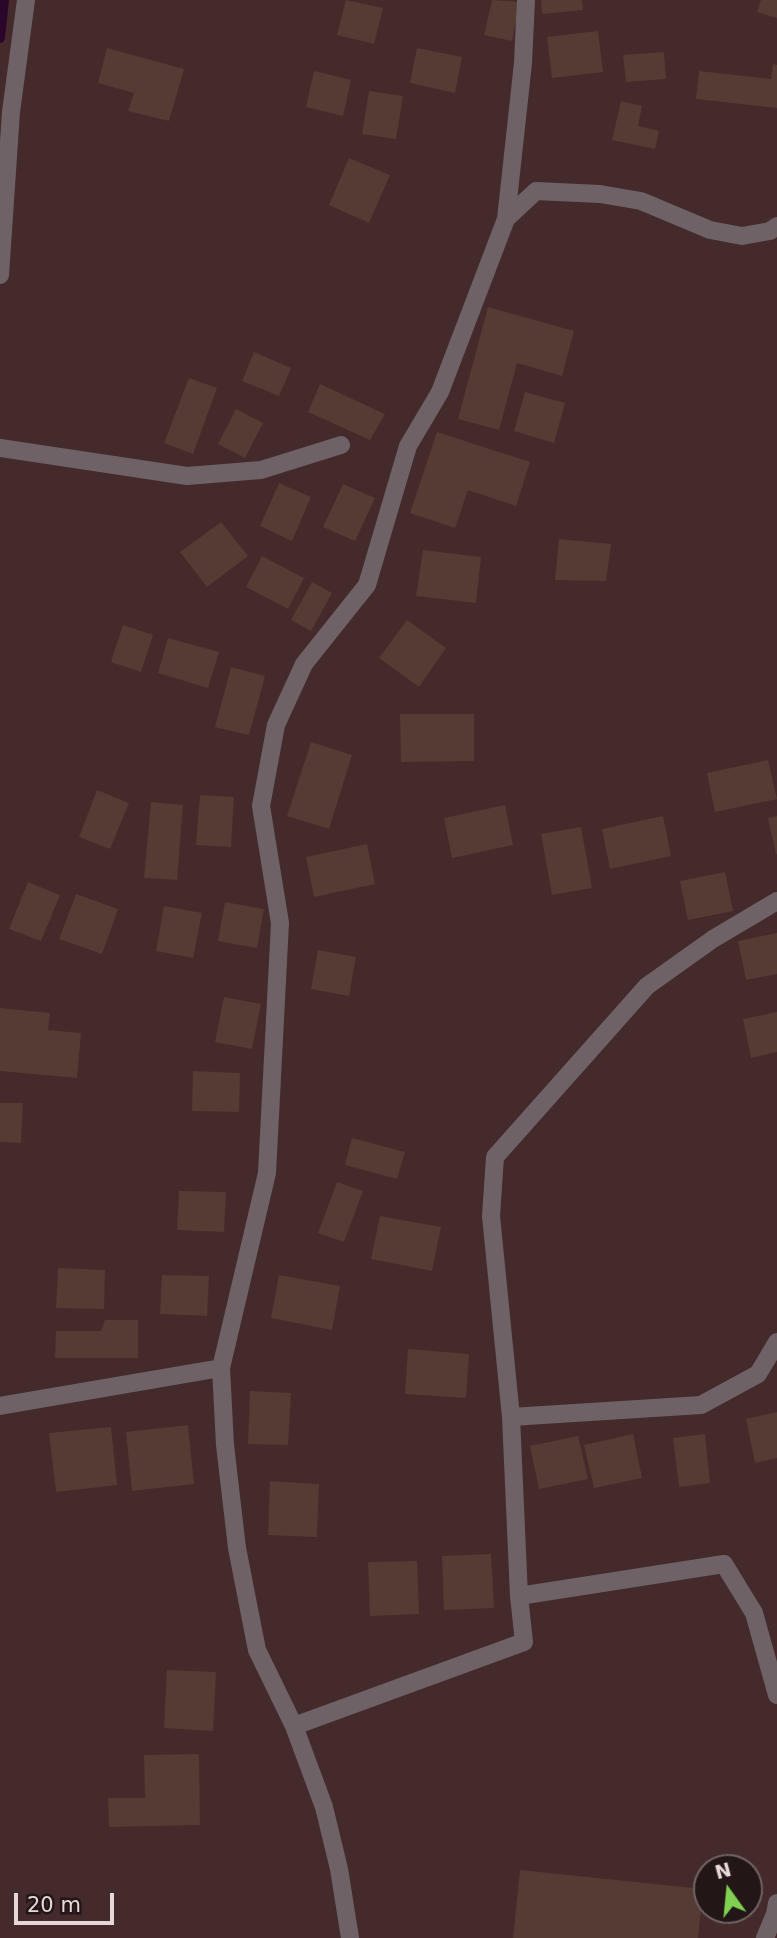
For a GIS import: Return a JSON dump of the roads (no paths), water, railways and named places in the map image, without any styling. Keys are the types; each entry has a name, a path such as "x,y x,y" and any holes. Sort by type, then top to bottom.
{"street":[{"path":"0,275 11,112 26,0"},
{"path":"350,1938 339,1869 324,1807 294,1726 257,1650 237,1548 225,1445 221,1368 267,1173 280,923 261,806 276,725 304,664 367,585 408,446 440,392 506,219 523,63 526,0"},
{"path":"506,219 536,191 600,194 641,201 709,230 742,236 770,231 777,226"},
{"path":"0,447 187,476 261,470 341,445"},
{"path":"294,1726 524,1642 519,1596 510,1418 491,1216 495,1157 647,986 713,939 777,901"},
{"path":"510,1418 701,1405 758,1374 777,1342"},
{"path":"0,1406 221,1368"},
{"path":"519,1596 724,1564 754,1613 777,1695"},
{"path":"765,1938 777,1903"}],"waterway":[{"path":"0,38 4,0"}]}
